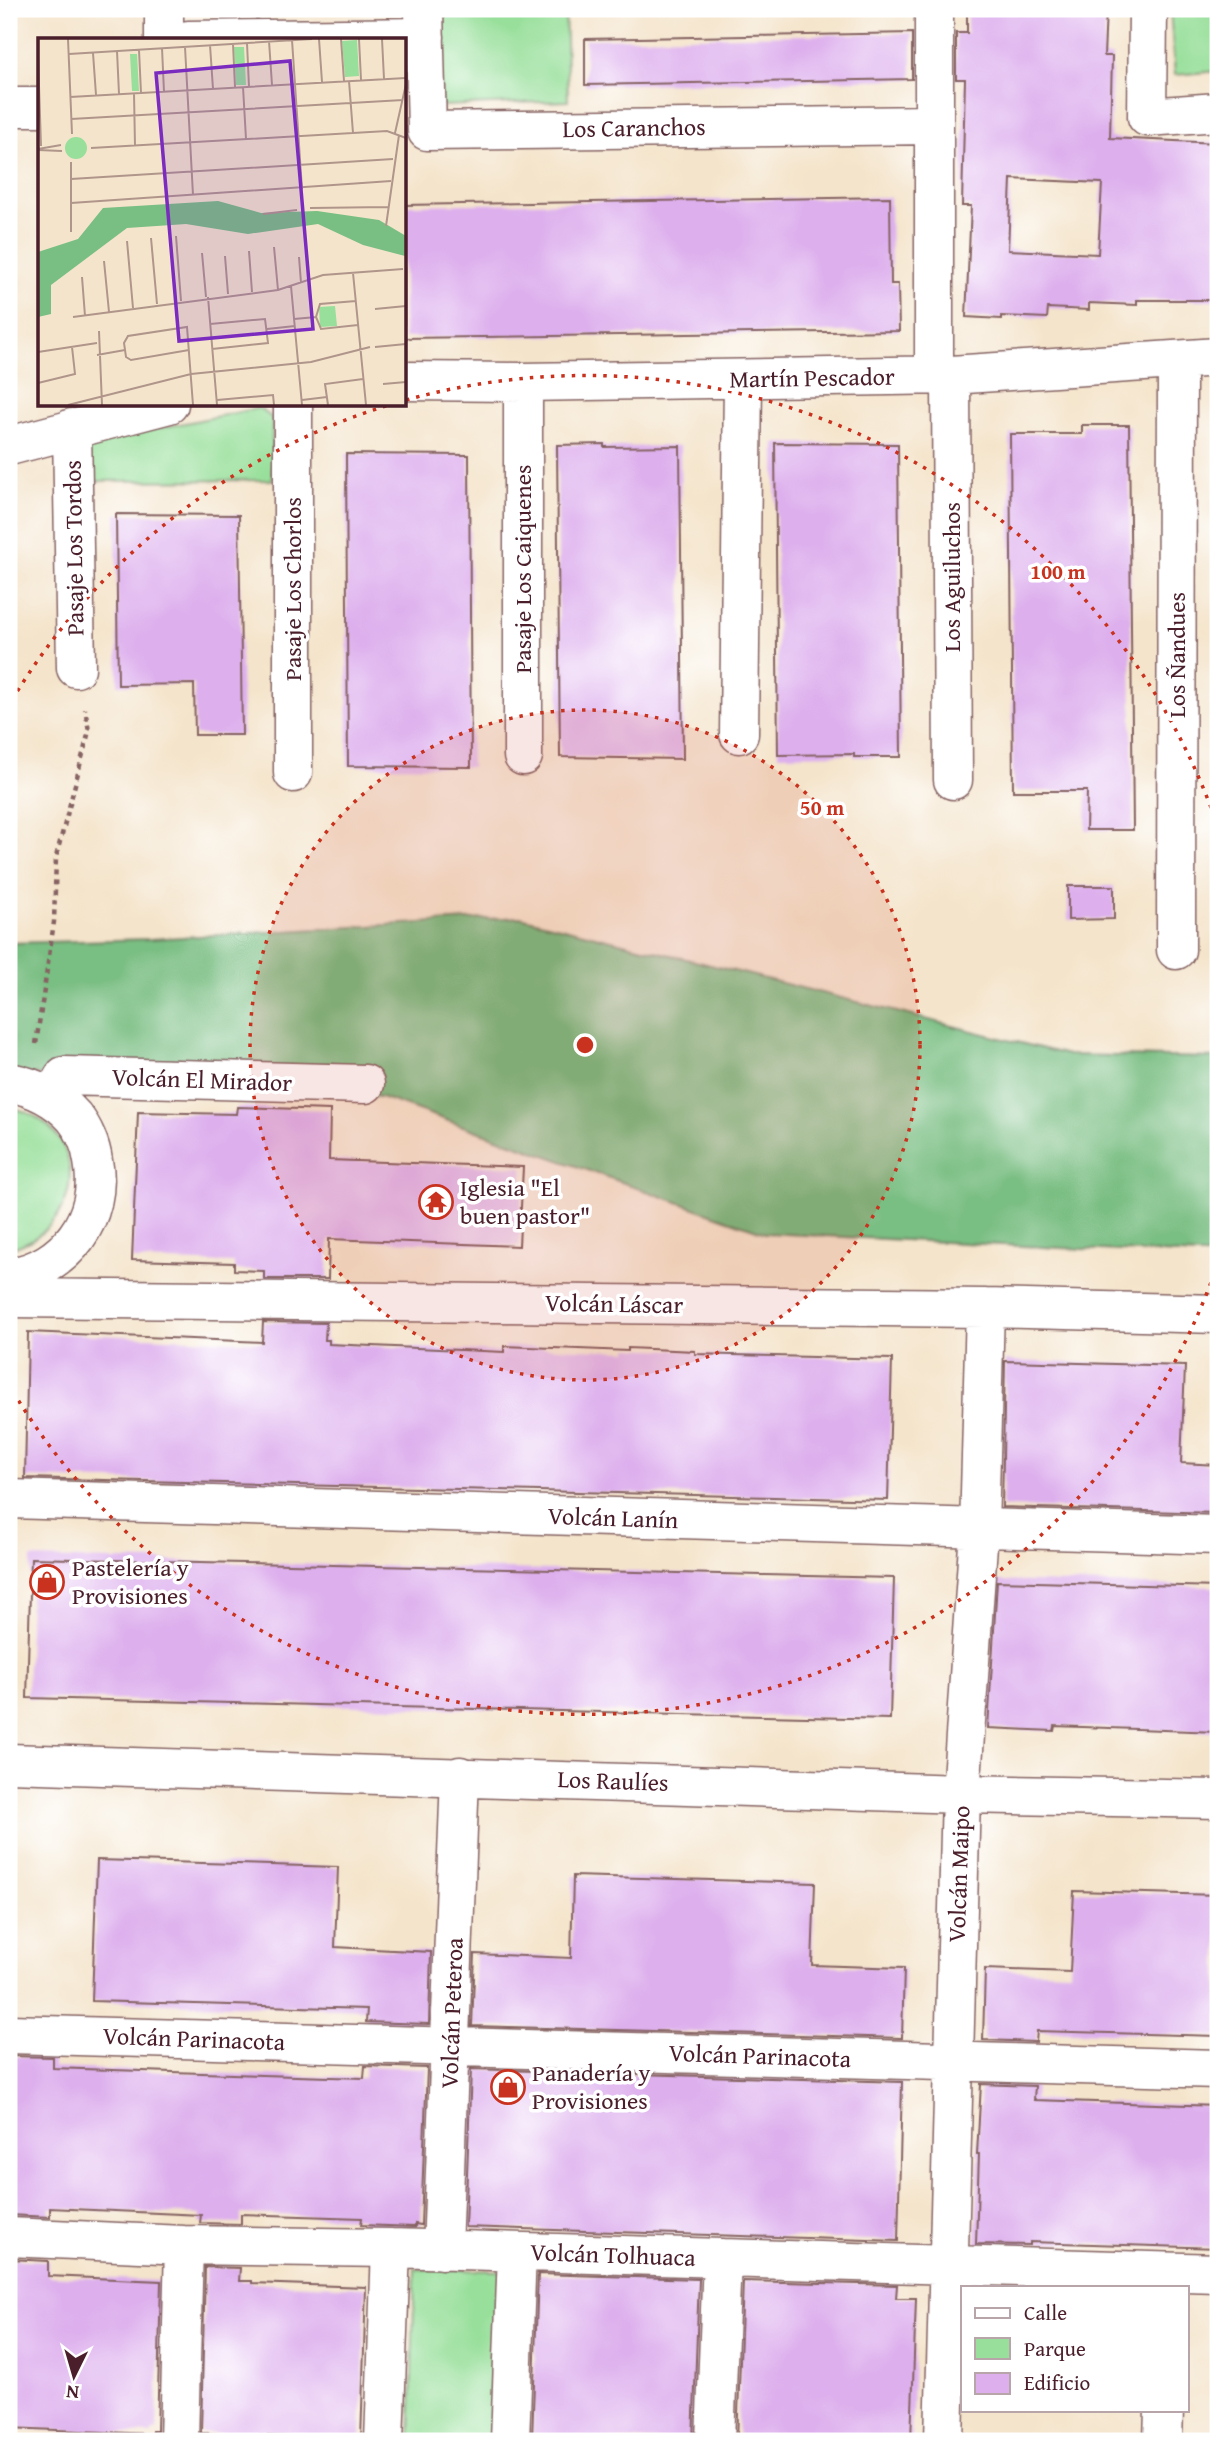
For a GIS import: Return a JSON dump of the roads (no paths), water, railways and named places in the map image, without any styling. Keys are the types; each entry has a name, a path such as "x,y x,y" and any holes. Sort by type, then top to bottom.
{"street":[{"path":"164,9 164,38"},
{"name":"Los Aguiluchos","path":"934,9 934,125 953,780"},
{"path":"1148,9 1147,117 1218,112"},
{"name":"Los Caranchos","path":"216,38 425,23 427,131 934,125"},
{"path":"9,107 38,107"},
{"name":"Martín Pescador","path":"406,381 743,380 942,375 1218,357"},
{"name":"Los Ñandues","path":"1177,360 1177,950"},
{"path":"739,734 743,380"},
{"name":"Pasaje Los Caiquenes","path":"523,382 523,756"},
{"path":"9,446 161,406"},
{"name":"Pasaje Los Chorlos","path":"293,406 293,773"},
{"name":"Pasaje Los Tordos","path":"72,429 76,668"},
{"name":"Volcán El Mirador","path":"30,1088 64,1076 365,1084"},
{"path":"9,1277 26,1275 54,1261 78,1238 92,1210 97,1178 91,1147 76,1119 30,1088"},
{"name":"Volcán Láscar","path":"9,1298 985,1308 1218,1314"},
{"name":"Volcán Maipo","path":"944,2441 961,1794 979,1530 985,1308"},
{"name":"Volcán Lanín","path":"9,1499 979,1530 1218,1535"},
{"name":"Los Raulíes","path":"9,1763 961,1794 1218,1799"},
{"name":"Volcán Peteroa","path":"442,2250 460,1776"},
{"name":"Volcán Parinacota","path":"9,2034 1218,2069"},
{"name":"Volcán Tolhuaca","path":"9,2237 184,2245 391,2248 948,2265 1169,2280 1218,2273"},
{"path":"179,2441 184,2245"},
{"path":"384,2441 391,2248"},
{"path":"510,2441 517,2252"},
{"path":"715,2441 722,2258"},
{"path":"1163,2441 1164,2412"}],"place":[{"name":"Iglesia \"El buen pastor\"","path":"436,1202"},
{"name":"Pastelería y Provisiones","path":"47,1582"},
{"name":"Panadería y Provisiones","path":"508,2087"}]}
